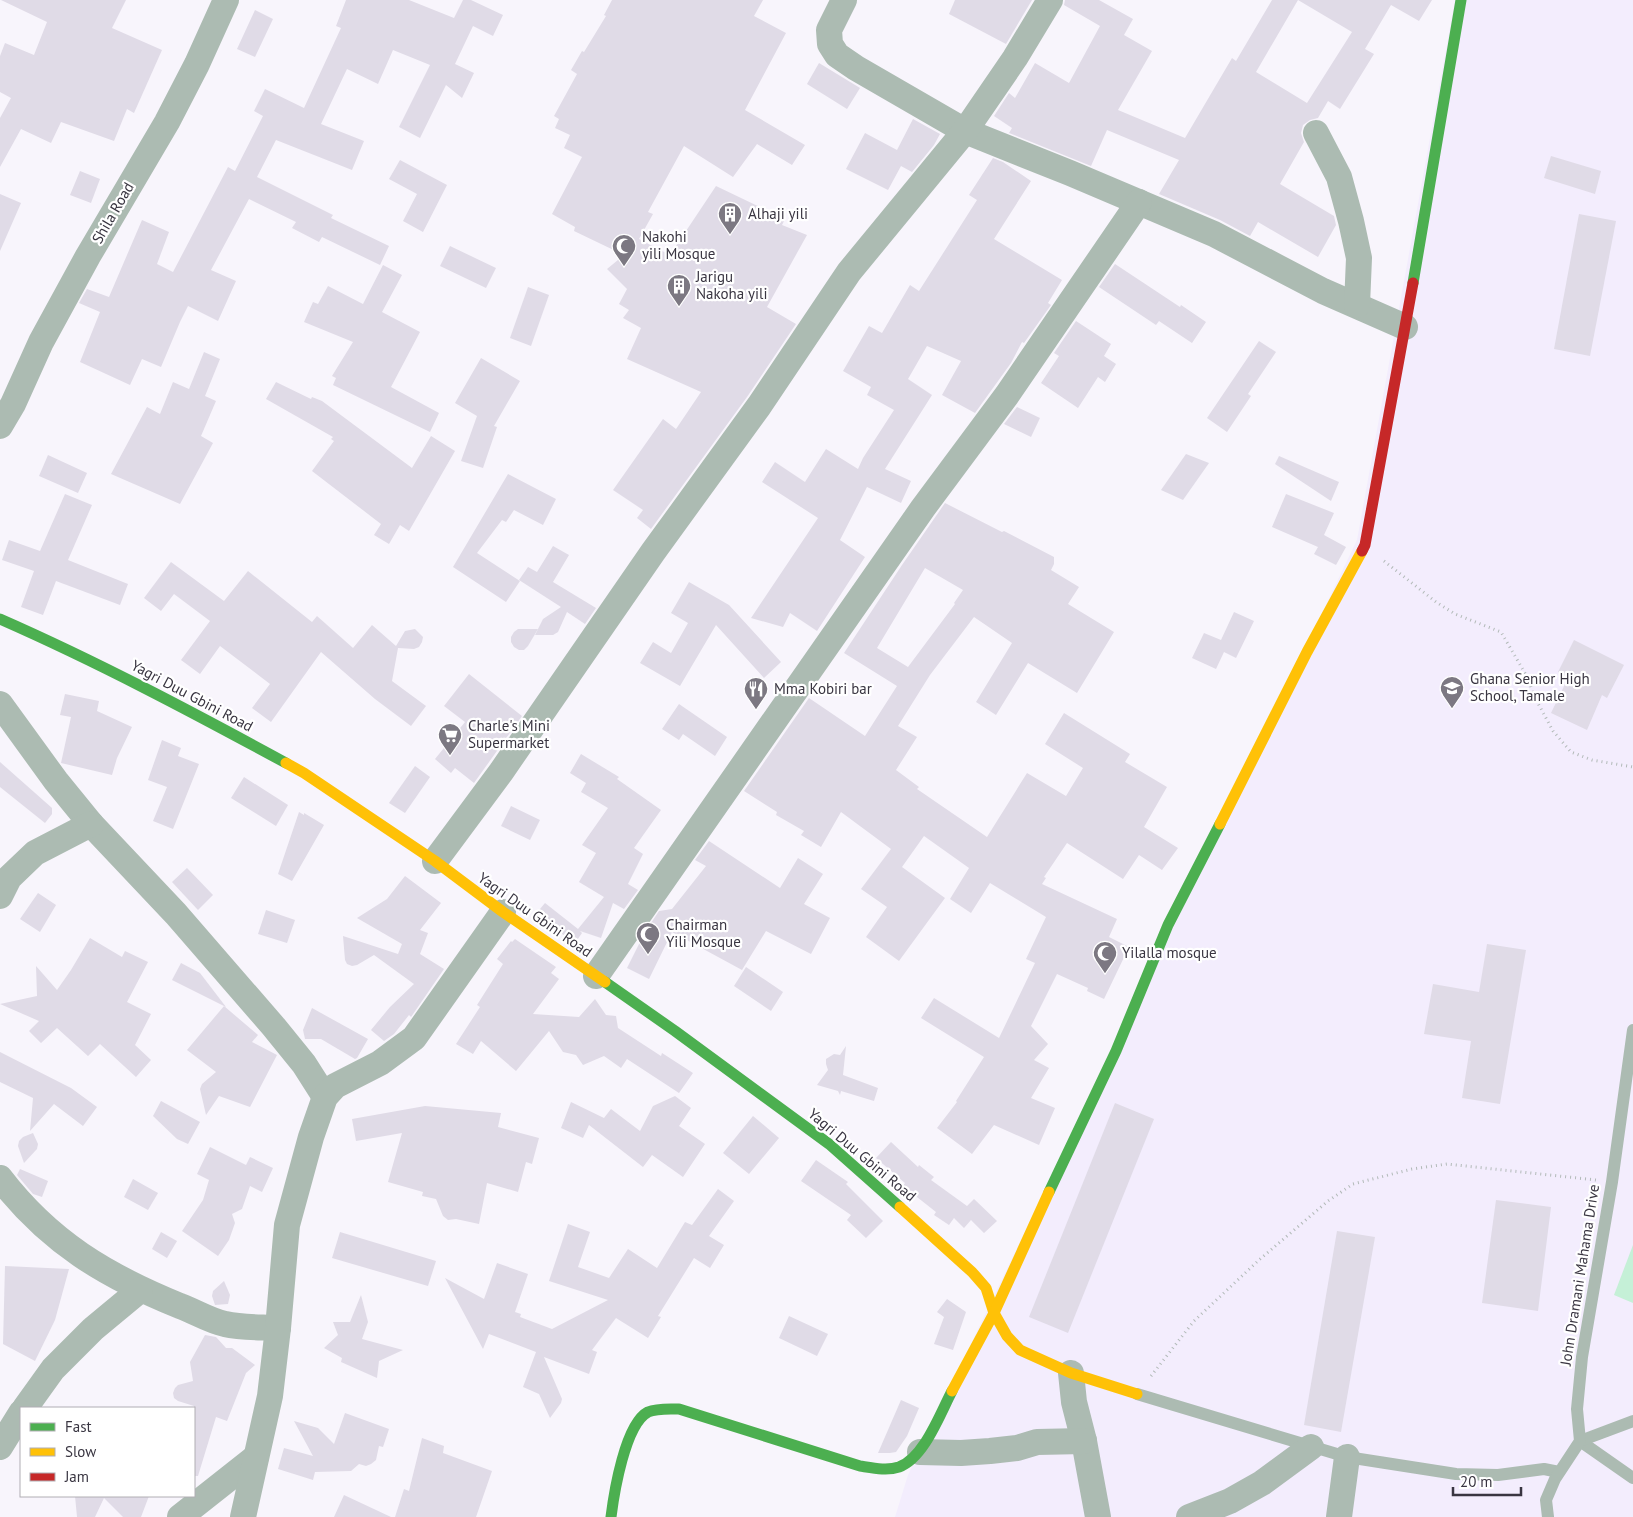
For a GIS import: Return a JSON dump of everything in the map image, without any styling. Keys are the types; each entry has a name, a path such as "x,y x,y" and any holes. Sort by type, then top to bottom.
{"street":[{"name":"Shila Road","path":"0,426 14,404 51,324 93,247 167,122 226,0"},
{"path":"844,0 829,30 830,44 837,55 965,131 1214,234 1323,291 1405,327"},
{"path":"435,861 501,772 653,552 760,406 849,272 965,131 1015,58 1050,0"},
{"path":"611,1517 621,1462 636,1425 646,1413 662,1409 679,1409 860,1466 879,1470 902,1467 912,1461 920,1452 994,1313 1055,1178 1116,1051 1168,925 1248,766 1365,545 1462,0"},
{"path":"1316,133 1339,177 1351,222 1359,258 1357,305"},
{"path":"596,976 923,508 1018,379 1139,202"},
{"name":"Yagri Duu Gbini Road","path":"0,618 140,685 304,773 435,861 504,912 676,1031 829,1144 972,1272 986,1288 994,1313 1007,1336 1020,1350 1071,1373 1137,1394"},
{"path":"0,704 56,781 91,824 176,914 274,1027 304,1064 325,1097"},
{"path":"0,896 9,878 35,853 91,824"},
{"path":"243,1517 270,1396 287,1225 310,1137 325,1097 335,1086 380,1063 414,1038 504,912"},
{"path":"0,1178 18,1202 71,1250 104,1271 140,1290 225,1324 278,1328"},
{"path":"26,1407 53,1369 93,1329 140,1290"},
{"path":"1071,1373 1074,1402 1084,1441 1098,1517"},
{"path":"0,1448 20,1415"},
{"path":"920,1452 961,1453 1017,1448 1037,1442 1084,1441"},
{"path":"1189,1517 1230,1501 1262,1483 1312,1447"},
{"path":"180,1517 256,1456"},
{"path":"1339,1517 1348,1457"}],"lane":[{"name":"John Dramani Mahama Drive","path":"1580,1441 1578,1409 1582,1356 1612,1182 1633,1030"},
{"path":"1137,1394 1348,1457 1456,1474 1498,1475 1544,1468 1559,1472"},
{"path":"1548,1517 1546,1500 1559,1472 1580,1441 1633,1420"},
{"path":"1580,1441 1633,1478"}],"path":[{"path":"1365,545 1436,602 1455,614 1501,632 1529,680 1533,694 1552,731 1571,752 1592,760 1633,767"},
{"path":"1137,1394 1194,1321 1259,1260 1328,1201 1353,1184 1412,1169 1447,1164 1612,1182"}],"shaded area":[{"name":"Ghana Senior High School, Tamale","path":"1455,0 1633,0 1633,1517 895,1517 908,1475 1357,540"}],"green space":[{"path":"1633,1245 1633,1303 1614,1295"}],"building":[{"path":"1,0 126,0 112,28 162,50 134,113 127,109 114,141 61,122 51,143 21,129 0,167 0,118 11,98 0,92 0,56 5,43 34,55 47,22"},
{"path":"346,0 409,0 454,18 463,0 471,0 503,15 493,36 473,26 455,64 474,73 462,98 446,85 420,138 399,127 430,65 393,50 378,84 347,69 321,124 364,141 352,170 276,140 257,177 333,215 331,218 389,246 380,265 322,237 319,242 292,228 296,222 249,199 211,270 236,281 218,321 188,306 161,367 142,359 130,385 80,362 100,312 79,303 87,289 109,297 142,220 169,232 157,264 173,272 228,167 235,171 263,116 254,111 265,89 304,108 341,28 336,26"},
{"path":"612,0 763,0 754,16 786,33 745,110 805,145 792,165 757,144 733,177 684,146 648,212 653,214 639,239 670,255 716,186 785,219 782,225 807,235 767,307 796,324 747,397 651,529 637,518 643,510 613,490 663,419 676,429 701,392 627,359 641,328 623,318 629,310 619,304 627,289 607,269 624,255 574,231 575,227 552,214 582,157 564,148 570,135 555,128 559,119 554,116 577,74 571,70 606,16 604,15"},
{"path":"955,0 1032,0 1006,44 949,14"},
{"path":"1065,0 1099,0 1133,19 1124,35 1152,51 1118,110 1185,138 1232,58 1236,61 1272,0 1298,0 1432,0 1419,21 1391,5 1365,49 1374,54 1340,109 1328,101 1318,118 1310,120 1303,125 1301,133 1304,142 1280,184 1334,216 1336,225 1318,257 1258,222 1250,236 1220,220 1159,194 1179,160 1107,130 1091,166 1009,133 1012,128 994,116 1009,93 1015,98 1035,63 1069,83 1100,26 1064,5","holes":["1298,0 1352,32 1307,103 1256,72"]},
{"path":"255,10 273,19 255,57 237,49"},
{"path":"819,63 860,88 847,109 807,84"},
{"path":"913,119 940,134 934,145 912,172 901,166 888,190 846,169 865,133 897,150"},
{"path":"1551,156 1601,171 1595,194 1544,178"},
{"path":"993,158 1003,162 1031,181 994,239 1062,280 1048,303 1051,305 1024,343 1022,342 1011,363 975,413 942,395 961,361 927,346 908,379 932,395 885,469 911,481 901,503 867,487 840,540 865,557 817,631 790,613 783,627 751,618 818,518 762,482 775,462 805,482 826,449 858,469 894,410 867,395 871,387 843,371 869,326 882,333 910,285 919,291 977,200 969,195"},
{"path":"400,160 447,185 423,232 403,221 417,194 389,179"},
{"path":"80,171 100,179 91,203 70,195"},
{"path":"0,194 21,203 0,251"},
{"path":"1579,214 1616,221 1590,356 1554,349"},
{"path":"450,246 496,268 486,288 440,266"},
{"path":"1115,264 1206,322 1192,343 1159,321 1156,325 1099,287"},
{"path":"383,265 402,275 382,312 420,332 391,387 439,413 430,432 333,385 336,378 332,376 353,342 304,322 313,302 318,304 328,286 363,304"},
{"path":"528,287 549,295 531,346 510,338"},
{"path":"1076,321 1111,344 1104,356 1116,364 1105,382 1098,377 1078,408 1041,383 1059,356 1054,353"},
{"path":"1259,341 1276,352 1248,394 1251,396 1227,432 1207,418"},
{"path":"204,352 220,359 205,396 216,401 201,436 213,443 180,504 111,474 147,407 160,414 173,382 189,389"},
{"path":"481,358 520,381 494,426 497,427 483,468 461,461 477,416 455,403"},
{"path":"276,382 311,399 312,397 322,401 412,468 431,436 455,451 409,531 400,525 389,544 374,535 381,524 312,471 334,441 331,439 333,437 266,399"},
{"path":"1017,407 1040,418 1031,437 1004,424"},
{"path":"1186,454 1209,463 1183,500 1161,490"},
{"path":"48,455 87,473 78,493 39,476"},
{"path":"1279,456 1339,482 1331,501 1275,464"},
{"path":"508,474 556,499 543,525 514,510 506,522 502,520 477,553 520,581 506,602 453,567"},
{"path":"65,494 92,505 68,560 128,584 120,605 56,581 43,615 21,607 34,571 2,560 9,540 40,551"},
{"path":"1286,494 1334,513 1324,535 1346,547 1336,565 1314,554 1318,547 1272,527"},
{"path":"945,503 1054,557 1054,564 1051,570 1079,587 1068,604 1114,632 1077,693 1028,663 996,715 976,702 1012,643 974,617 930,675 898,726 917,737 896,770 919,787 917,789 987,837 1027,773 1066,796 1083,768 1045,744 1064,713 1130,754 1125,762 1167,787 1144,827 1178,848 1162,870 1139,855 1123,879 1067,843 1044,877 1046,878 1042,884 1117,919 1109,937 1129,947 1104,999 1087,991 1088,988 1057,974 1031,1026 1048,1044 1034,1060 1049,1068 1031,1098 1055,1108 1039,1145 994,1125 972,1154 937,1128 957,1102 984,1057 921,1018 934,998 999,1038 1035,963 1026,959 1046,917 990,883 971,913 950,899 969,868 924,836 902,867 945,898 899,961 866,937 887,907 861,889 891,849 841,812 821,847 801,835 804,831 776,815 777,812 744,791 809,698 865,736 897,686 844,653","holes":["925,568 963,590 955,604 908,667 877,648"]},
{"path":"553,546 569,555 553,582 596,608 585,624 567,612 558,632 553,635 535,635 543,619 561,607 519,580 528,567 537,572"},
{"path":"171,562 224,601 248,571 312,622 317,616 353,648 372,625 396,646 405,631 415,629 423,637 422,642 419,647 414,649 398,648 392,681 426,706 411,726 375,699 321,652 271,722 252,708 270,684 220,646 200,674 181,660 210,621 174,594 161,611 144,598"},
{"path":"689,582 729,605 781,662 764,678 716,625 680,686 640,663 653,642 671,653 688,623 671,613"},
{"path":"1234,612 1254,621 1236,658 1224,652 1216,669 1192,658 1204,633 1221,640"},
{"path":"518,629 538,629 524,650 514,647 511,642 511,637"},
{"path":"1574,640 1624,665 1607,698 1602,695 1587,730 1551,713 1568,678 1558,672"},
{"path":"469,674 522,716 474,783 455,768 451,773 435,759 465,722 444,706"},
{"path":"65,694 99,701 97,711 132,727 117,758 112,775 61,763 71,717 60,715"},
{"path":"679,704 727,737 715,756 683,734 679,740 662,729"},
{"path":"162,740 181,748 178,756 199,764 173,829 153,821 167,787 148,780"},
{"path":"581,754 619,777 617,779 661,810 634,848 643,854 628,884 638,890 624,909 613,903 601,938 580,931 582,933 575,943 535,915 545,903 578,929 604,897 579,882 596,853 582,845 608,808 581,792 586,783 570,773"},
{"path":"0,762 52,808 52,814 45,823 0,787"},
{"path":"415,766 430,777 405,813 389,803"},
{"path":"244,777 288,805 276,826 231,798"},
{"path":"511,806 540,820 530,840 501,826"},
{"path":"299,812 324,825 292,881 278,874"},
{"path":"709,841 780,888 798,858 823,874 804,904 830,918 811,954 766,931 742,970 672,932 649,979 627,968 645,932 659,911 672,909 706,866 695,860"},
{"path":"187,868 213,895 198,910 172,882"},
{"path":"405,876 441,903 420,930 428,933 420,954 444,969 411,1017 409,1015 394,1034 384,1041 371,1030 390,1007 414,984 374,955 357,965 347,964 343,936 398,954 402,944 357,918 387,899"},
{"path":"38,893 56,905 40,932 20,919"},
{"path":"266,910 295,920 287,943 258,934"},
{"path":"90,938 122,957 125,951 148,962 127,1002 151,1014 135,1045 151,1060 136,1077 100,1044 88,1056 57,1028 41,1043 29,1031 39,1021 0,1004 37,996 36,966 57,990"},
{"path":"515,939 556,967 551,973 559,979 533,1014 579,1017 595,999 606,1015 616,1016 618,1028 661,1056 662,1053 693,1073 679,1093 627,1059 621,1068 604,1056 583,1065 576,1055 563,1052 549,1031 516,1071 481,1041 473,1054 456,1044 480,1007 477,1005 503,964 497,959 511,941"},
{"path":"1487,944 1526,950 1500,1104 1462,1098 1471,1041 1424,1034 1433,984 1479,992"},
{"path":"181,963 200,973 226,1007 172,980"},
{"path":"746,967 783,992 771,1011 734,986"},
{"path":"224,1006 258,1035 252,1042 277,1055 250,1107 219,1096 206,1115 200,1089 202,1084 216,1072 187,1050"},
{"path":"312,1008 368,1039 357,1058 355,1059 321,1039 305,1039 303,1030"},
{"path":"846,1046 843,1075 878,1088 874,1101 841,1091 840,1095 838,1091 817,1085 828,1070 826,1059 834,1054 840,1055"},
{"path":"0,1052 71,1088 97,1107 83,1126 54,1104 30,1131 33,1098 0,1082"},
{"path":"675,1096 691,1108 679,1126 705,1144 683,1177 652,1155 643,1167 589,1125 583,1138 561,1128 571,1102 604,1118 611,1109 640,1131 653,1106"},
{"path":"161,1101 200,1122 188,1144 177,1139 153,1116"},
{"path":"1115,1103 1154,1119 1068,1333 1029,1317"},
{"path":"425,1106 501,1113 498,1127 539,1138 532,1164 526,1162 518,1192 487,1183 479,1224 456,1219 448,1220 443,1216 436,1199 422,1196 423,1192 388,1182 402,1133 356,1141 352,1119"},
{"path":"753,1116 779,1138 749,1174 723,1153"},
{"path":"33,1133 38,1144 37,1149 24,1163 18,1146 19,1141"},
{"path":"891,1142 918,1167 919,1165 934,1177 931,1180 967,1206 974,1199 997,1221 984,1233 971,1220 964,1228 954,1218 949,1225 934,1215 936,1212 903,1186 905,1183 876,1158"},
{"path":"210,1147 246,1165 250,1157 273,1168 262,1192 250,1186 242,1209 232,1214 235,1223 229,1240 218,1256 182,1231 203,1200 209,1180 197,1174"},
{"path":"816,1160 848,1182 846,1184 883,1221 866,1238 847,1220 851,1215 801,1181"},
{"path":"20,1169 48,1181 42,1197 33,1194 17,1175"},
{"path":"133,1179 158,1193 148,1210 124,1197"},
{"path":"718,1189 734,1201 709,1236 724,1245 710,1268 694,1258 658,1316 661,1317 648,1338 616,1318 592,1350 597,1352 589,1374 544,1357 562,1399 550,1418 539,1394 523,1387 536,1352 489,1334 483,1349 445,1278 484,1299 497,1263 528,1274 515,1312 521,1314 520,1317 552,1329 608,1300 549,1281 568,1224 590,1232 578,1267 609,1278 628,1249 657,1268 685,1222 692,1225"},
{"path":"1496,1200 1551,1207 1538,1311 1482,1303"},
{"path":"1337,1231 1375,1237 1341,1432 1304,1425"},
{"path":"161,1232 177,1241 167,1258 152,1249"},
{"path":"340,1232 436,1261 428,1286 332,1258"},
{"path":"5,1266 69,1269 55,1320 35,1361 3,1344"},
{"path":"224,1281 230,1295 228,1304 215,1305 212,1296 213,1291"},
{"path":"361,1295 368,1322 362,1339 403,1350 379,1361 377,1378 341,1362 342,1358 324,1348 338,1335 333,1322 350,1322"},
{"path":"947,1299 966,1312 953,1350 934,1344 944,1317 937,1312"},
{"path":"789,1316 828,1334 817,1356 779,1338"},
{"path":"205,1335 216,1337 226,1348 232,1348 255,1365 246,1373 227,1421 216,1417 198,1476 195,1476 195,1407 178,1401 174,1398 173,1393 178,1385 193,1381 190,1362"},
{"path":"901,1400 919,1408 907,1436 896,1452 878,1453"},
{"path":"345,1413 389,1429 383,1447 379,1446 376,1460 366,1466 359,1464 351,1471 315,1472 313,1480 278,1469 284,1448 313,1456 294,1421 318,1428 334,1444"},
{"path":"422,1438 444,1446 443,1453 492,1471 476,1517 395,1517 404,1489 409,1491"},
{"path":"344,1495 391,1517 334,1517"},
{"path":"75,1497 149,1497 141,1517 123,1517 104,1498 95,1517 77,1517"}],"traffic: fast":[{"path":"1413,283 1461,0"},
{"path":"0,619 109,670 286,763"},
{"path":"1049,1192 1116,1051 1168,925 1220,824"},
{"path":"605,982 829,1144 900,1207"},
{"path":"611,1517 618,1476 627,1444 640,1419 648,1412 659,1409 679,1409 860,1466 890,1469 908,1462 924,1445 952,1391"}],"traffic: slow":[{"path":"1220,824 1307,652 1362,551"},
{"path":"286,763 304,773 435,861 503,912 605,982"},
{"path":"952,1391 994,1313 1049,1192"},
{"path":"900,1207 972,1272 986,1288 994,1313 1007,1336 1020,1350 1071,1373 1137,1394"}],"traffic: jam":[{"path":"1362,551 1365,545 1413,283"}],"place":[{"name":"Alhaji yili","path":"730,235"},
{"name":"Nakohi yili Mosque","path":"624,267"},
{"name":"Jarigu Nakoha yili","path":"679,307"},
{"name":"Ghana Senior High School, Tamale","path":"1452,709"},
{"name":"Mma Kobiri bar","path":"756,710"},
{"name":"Charle's Mini Supermarket","path":"450,756"},
{"name":"Chairman Yili Mosque","path":"648,955"},
{"name":"Yilalla mosque","path":"1105,974"}]}
